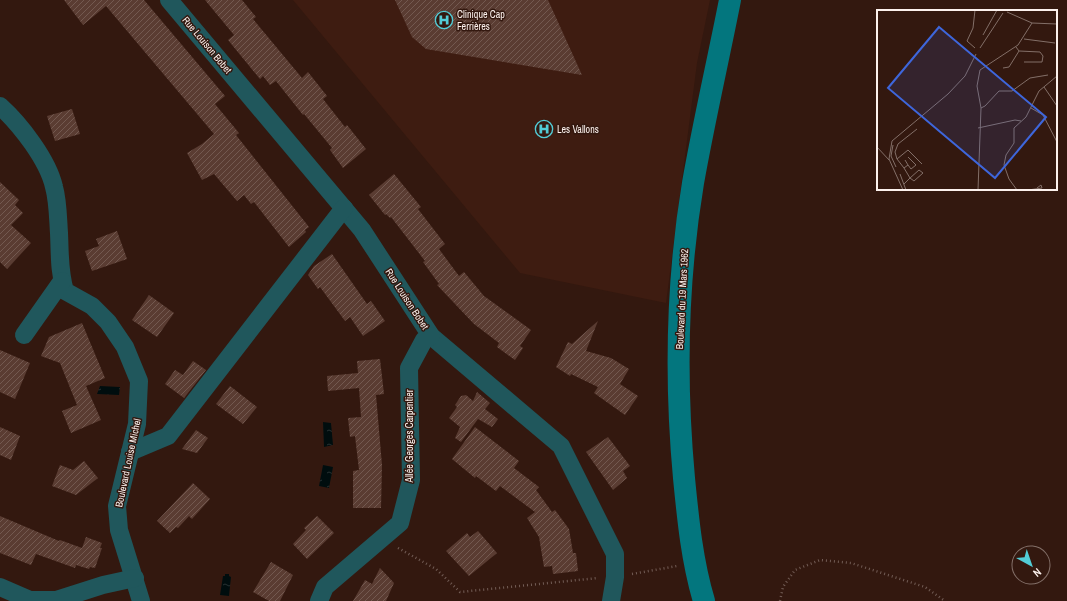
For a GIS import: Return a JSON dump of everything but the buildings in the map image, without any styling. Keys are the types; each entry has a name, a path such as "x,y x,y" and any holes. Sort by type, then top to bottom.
{"main road":[{"name":"Boulevard du 19 Mars 1962","path":"704,601 689,530 681,438 678,371 684,264 693,183 730,0"}],"street":[{"name":"Rue Louison Bobet","path":"169,0 362,230 431,336 562,446 615,554 615,577 612,601"},
{"path":"0,106 13,117 42,160 54,187 59,232 60,274 62,281 24,335"},
{"path":"130,452 168,436 344,208"},
{"name":"Boulevard Louise Michel","path":"62,281 65,291 92,306 108,322 125,347 139,381 137,424 117,506 119,530 141,601"},
{"name":"Allée Georges Carpentier","path":"319,601 325,587 400,523 411,480 409,368 424,340 431,336"},
{"path":"0,587 30,600 56,600 103,585 135,578"}],"path":[{"path":"382,539 436,569 460,592 615,577 695,563"},
{"path":"780,601 783,587 795,570 820,560 850,563 925,587 945,601"}],"shaded area":[{"name":"Les Vallons","path":"293,0 710,0 697,63 666,303 520,273"}],"water":[{"path":"100,386 120,387 119,395 97,394"},
{"path":"323,422 331,423 333,445 324,447"},
{"path":"323,465 333,467 329,488 319,486"},
{"path":"225,574 229,574 231,577 229,596 220,595 223,576 225,576"}],"place":[{"name":"Clinique Cap Ferrières","path":"444,20"},
{"name":"Les Vallons","path":"544,129"}]}
